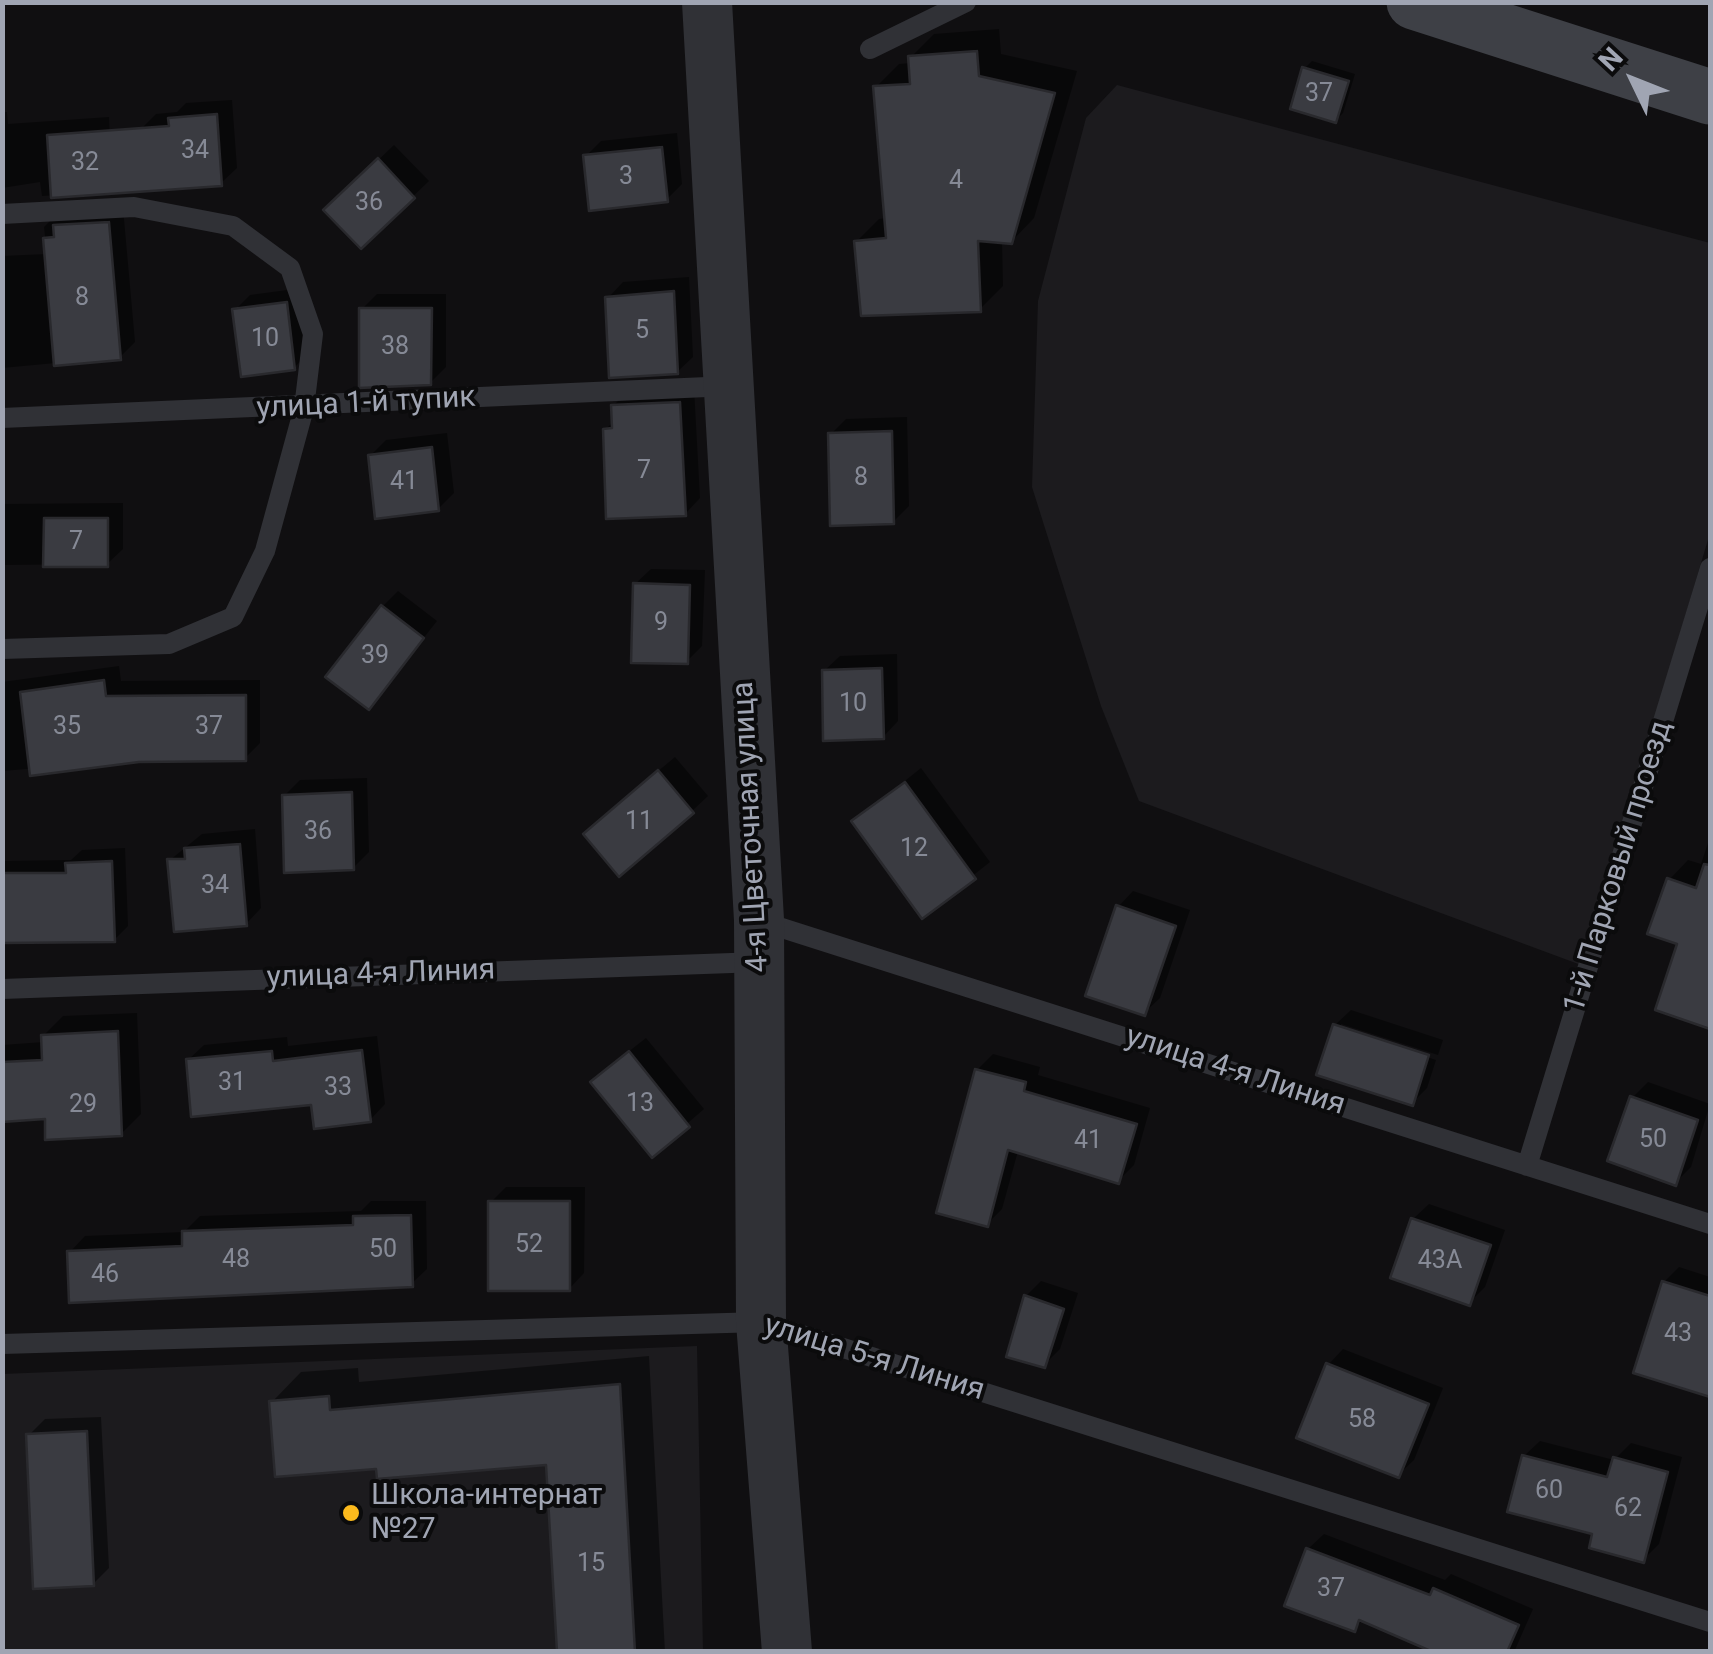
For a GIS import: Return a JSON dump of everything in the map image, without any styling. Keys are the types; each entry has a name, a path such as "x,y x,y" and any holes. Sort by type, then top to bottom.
{"main road":[{"path":"1414,2 1469,12 1710,97"}],"street":[{"name":"4-я Цветочная улица","path":"707,2 759,941 761,1322 787,1652"}],"lane":[{"path":"870,49 966,2"},
{"path":"2,214 134,207 233,226 290,268 313,334 304,408 265,552 232,617 169,644 2,649"},
{"name":"улица 1-й тупик","path":"2,418 304,408 730,386"},
{"name":"1-й Парковый проезд","path":"1527,1166 1710,568"},
{"name":"улица 4-я Линия","path":"2,989 759,941 1527,1166 1710,1224"},
{"name":"улица 5-я Линия","path":"2,1344 761,1322 1710,1622"}],"shaded area":[{"path":"1117,85 1710,243 1710,533 1581,965 1139,801 1101,706 1032,487 1038,301 1086,118"},
{"name":"Школа-интернат №27","path":"697,1346 703,1651 3,1651 2,1374"}],"building":[{"path":"977,51 979,76 1055,93 1012,244 978,241 981,312 861,316 854,241 886,238 873,86 910,84 908,56"},
{"path":"1302,67 1349,81 1336,123 1290,109"},
{"path":"217,114 222,186 51,198 47,135 169,126 168,118"},
{"path":"662,147 668,202 589,211 583,155"},
{"path":"378,158 415,198 361,249 323,210"},
{"path":"109,222 121,360 54,366 43,238 54,237 53,225"},
{"path":"674,291 678,374 609,378 605,297"},
{"path":"287,302 295,370 241,377 232,309"},
{"path":"359,308 432,308 431,385 359,388"},
{"path":"680,402 686,516 606,519 603,429 612,428 611,405"},
{"path":"892,431 894,524 830,526 828,433"},
{"path":"432,447 439,511 375,519 368,455"},
{"path":"44,518 108,518 108,567 43,567"},
{"path":"633,583 690,585 688,664 631,663"},
{"path":"381,605 424,638 369,710 325,677"},
{"path":"882,668 884,739 823,741 822,670"},
{"path":"104,680 106,696 246,695 246,761 139,762 30,776 20,692"},
{"path":"658,770 694,813 619,877 583,834"},
{"path":"905,782 976,879 922,919 851,821"},
{"path":"352,792 354,870 284,873 282,795"},
{"path":"240,844 247,926 174,932 167,859 185,859 184,848"},
{"path":"112,861 115,942 2,943 2,873 66,873 65,863"},
{"path":"1704,864 1710,865 1710,1029 1655,1010 1677,944 1647,934 1667,878 1696,888"},
{"path":"1116,905 1176,926 1145,1016 1085,996"},
{"path":"1333,1024 1429,1055 1413,1106 1316,1075"},
{"path":"118,1031 122,1136 45,1140 45,1119 2,1122 2,1062 42,1060 41,1035"},
{"path":"362,1050 371,1122 314,1129 311,1105 191,1117 186,1059 272,1051 273,1061"},
{"path":"629,1051 690,1127 652,1158 590,1082"},
{"path":"975,1069 1026,1082 1024,1091 1137,1124 1119,1184 1008,1150 988,1227 936,1213"},
{"path":"1630,1096 1698,1120 1676,1186 1607,1161"},
{"path":"488,1201 570,1201 570,1291 488,1291"},
{"path":"411,1215 413,1287 69,1303 67,1251 182,1246 182,1231 353,1225 353,1216"},
{"path":"1411,1218 1491,1245 1470,1306 1390,1278"},
{"path":"1662,1281 1710,1296 1710,1397 1633,1373"},
{"path":"1024,1295 1064,1309 1045,1368 1006,1357"},
{"path":"1326,1363 1429,1404 1399,1478 1296,1438"},
{"path":"620,1384 635,1652 557,1652 546,1465 377,1479 376,1469 275,1477 269,1401 329,1396 330,1410"},
{"path":"87,1431 94,1586 33,1589 26,1434"},
{"path":"1522,1455 1607,1477 1613,1457 1668,1472 1644,1563 1589,1548 1592,1534 1507,1512"},
{"path":"1306,1548 1430,1595 1433,1588 1519,1625 1507,1652 1433,1652 1359,1620 1355,1632 1284,1606"}],"place":[{"name":"Школа-интернат №27","path":"351,1513"}]}
